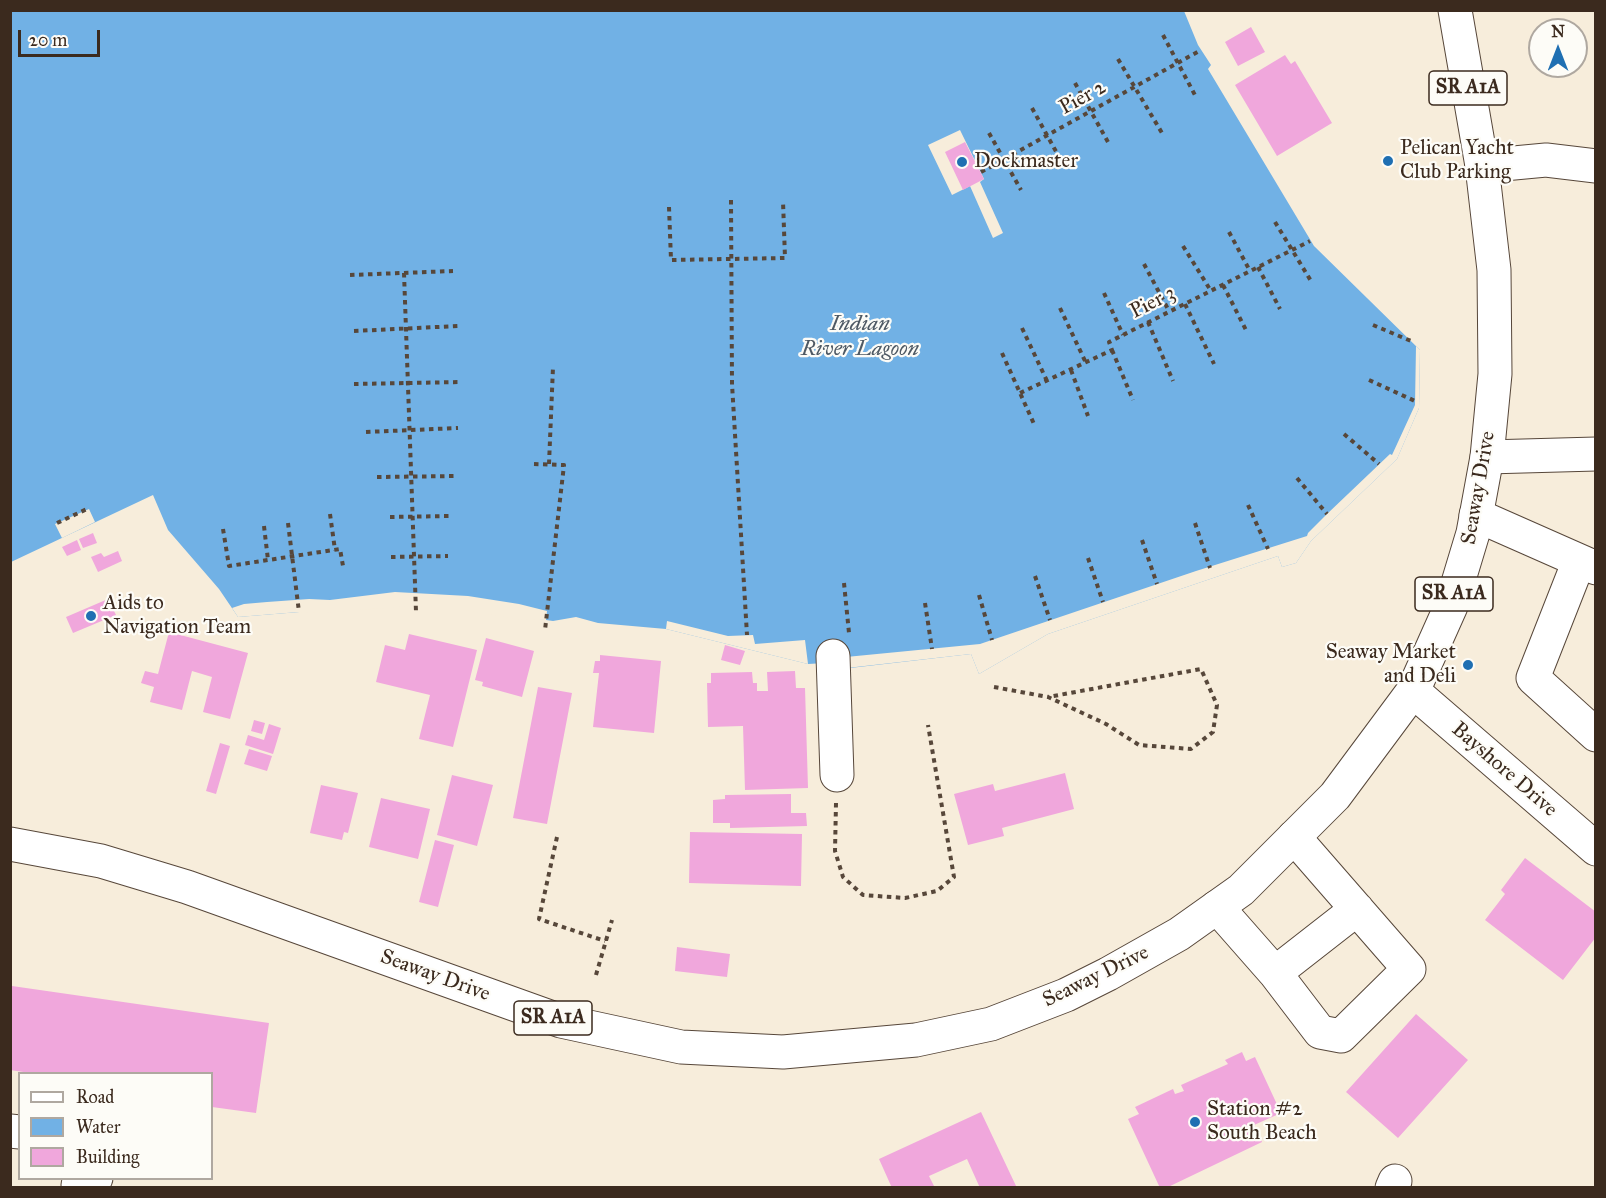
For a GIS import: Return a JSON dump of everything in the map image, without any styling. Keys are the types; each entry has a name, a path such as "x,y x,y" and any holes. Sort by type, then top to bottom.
{"main road":[{"name":"Seaway Drive","path":"10,844 102,861 187,887 561,1021 681,1047 783,1052 916,1040 991,1024 1066,995 1179,934 1241,890 1335,796 1413,691 1451,606 1473,534 1487,457 1496,374 1494,270 1482,166 1455,10"},
{"path":"1482,166 1546,160 1596,166"},
{"path":"1487,457 1596,454"},
{"path":"1476,515 1587,565 1533,678 1596,735"},
{"path":"837,775 841,646"},
{"name":"Bayshore Drive","path":"1413,691 1596,849"},
{"path":"1217,907 1275,974 1320,1032 1341,1036 1409,969 1294,837"},
{"path":"1275,974 1357,909"}],"path":[{"path":"1163,35 1196,97"},
{"name":"Pier 2","path":"981,172 1201,50"},
{"path":"1118,59 1162,133"},
{"path":"1075,83 1108,142"},
{"path":"1032,108 1064,166"},
{"path":"989,133 1021,190"},
{"path":"731,200 732,384 747,635"},
{"path":"669,207 671,260 785,258 783,201"},
{"path":"1275,222 1311,281"},
{"path":"1229,232 1250,271"},
{"name":"Pier 3","path":"1020,393 1112,350 1109,342 1123,334 1310,241"},
{"path":"1183,246 1210,291"},
{"path":"1144,264 1169,311"},
{"path":"1258,267 1280,309"},
{"path":"350,275 453,271"},
{"path":"404,273 416,612"},
{"path":"1223,285 1246,330"},
{"path":"1104,293 1123,334"},
{"path":"1185,304 1214,364"},
{"path":"1060,308 1086,363"},
{"path":"1148,322 1173,381"},
{"path":"1373,325 1411,341"},
{"path":"354,331 458,326"},
{"path":"1022,328 1047,381"},
{"path":"1112,350 1132,400"},
{"path":"1002,353 1034,424"},
{"path":"549,464 553,367"},
{"path":"1071,370 1088,416"},
{"path":"1369,380 1415,401"},
{"path":"354,384 462,382"},
{"path":"366,432 458,428"},
{"path":"1344,434 1379,464"},
{"path":"534,464 564,465 545,630"},
{"path":"377,477 458,476"},
{"path":"1297,478 1327,514"},
{"path":"1248,505 1268,549"},
{"path":"57,523 87,509"},
{"path":"330,514 335,550"},
{"path":"390,517 452,516"},
{"path":"288,523 299,612"},
{"path":"1195,523 1210,568"},
{"path":"264,526 268,560"},
{"path":"223,529 229,566 340,549 343,566"},
{"path":"1142,540 1157,584"},
{"path":"391,558 448,556"},
{"path":"1088,558 1103,602"},
{"path":"1035,576 1050,620"},
{"path":"841,646 844,583"},
{"path":"979,595 992,639"},
{"path":"925,603 932,649"},
{"path":"994,687 1048,697 1106,724 1139,745 1191,749 1213,732 1217,705 1201,669 1048,697"},
{"path":"837,775 835,851 843,877 862,895 905,898 937,891 954,877 928,725"},
{"path":"557,837 539,919 605,941"},
{"path":"596,975 612,920"}],"water":[{"name":"Indian River Lagoon","path":"11,11 1184,11 1198,45 1211,65 1208,69 1314,246 1420,350 1419,408 1397,459 1311,541 1296,563 1282,567 1278,556 1048,634 979,674 971,654 850,668 826,663 808,664 666,629 598,623 576,617 553,621 422,602 238,617 219,589 168,530 153,495 11,562"}],"pier":[{"path":"960,130 984,179 980,182 1003,233 993,238 970,186 952,195 928,145"},
{"path":"1416,346 1420,350 1419,408 1397,459 1311,541 1296,563 1282,567 1278,556 1048,634 979,674 971,654 847,668 846,657 980,644 1307,536 1327,514 1390,454 1392,455 1415,405"},
{"path":"89,509 95,522 62,538 55,524"},
{"path":"395,592 468,596 519,604 547,611 546,620 515,619 421,605 238,617 232,608 244,604 309,599 330,600"},
{"path":"667,621 728,636 753,635 755,644 805,640 808,664 666,629"}],"building":[{"path":"1251,27 1265,52 1238,66 1225,42"},
{"path":"1285,55 1291,64 1295,61 1332,123 1277,156 1235,85"},
{"name":"Dockmaster","path":"965,142 984,179 963,190 945,152"},
{"path":"93,533 97,543 83,548 79,539"},
{"path":"77,540 81,550 67,556 62,547"},
{"path":"118,551 122,561 98,572 91,557 101,553 104,557"},
{"name":"Aids to Navigation Team","path":"108,599 116,615 73,633 66,617"},
{"path":"169,632 248,653 230,719 203,712 212,677 192,671 182,710 150,702 154,687 141,683 145,671 158,674"},
{"path":"409,634 477,650 453,747 419,739 430,695 376,682 385,645 405,650"},
{"path":"486,638 534,651 522,697 482,686 483,682 475,680"},
{"path":"725,645 745,651 740,665 721,660"},
{"path":"600,655 661,661 654,733 593,727 599,673 593,673 595,661 600,661"},
{"path":"795,671 796,688 805,688 808,788 745,790 743,726 708,727 707,683 711,683 711,673 752,672 753,683 757,683 757,691 768,691 767,672"},
{"path":"538,687 572,693 547,824 513,818"},
{"path":"254,720 265,723 262,734 251,731"},
{"path":"269,724 281,728 273,754 245,745 248,735 264,740"},
{"path":"220,743 230,746 216,794 206,791"},
{"path":"249,749 272,756 267,771 244,764"},
{"path":"1065,773 1074,809 1002,828 1004,836 968,845 954,794 993,784 995,791"},
{"path":"452,775 493,785 477,846 437,835"},
{"path":"321,785 358,793 348,833 344,832 342,840 310,833"},
{"path":"791,794 791,813 806,813 807,826 730,828 730,823 713,823 713,800 725,799 725,795"},
{"path":"381,798 430,809 418,859 369,847"},
{"path":"690,832 802,834 801,886 689,883"},
{"path":"435,840 454,845 438,907 419,902"},
{"path":"1525,858 1596,912 1596,937 1563,980 1485,920 1505,894 1501,890"},
{"path":"677,947 730,954 727,977 675,971"},
{"path":"12,986 269,1023 256,1113 213,1107 213,1072 24,1072 10,1070"},
{"path":"1416,1014 1468,1060 1398,1138 1346,1092"},
{"name":"Station #2 South Beach","path":"1242,1052 1246,1061 1255,1057 1281,1113 1254,1125 1262,1142 1166,1188 1160,1188 1128,1119 1139,1114 1135,1107 1173,1089 1175,1094 1184,1091 1181,1085 1228,1064 1225,1060"},
{"path":"981,1112 1017,1188 980,1188 967,1159 929,1176 935,1188 892,1188 879,1159"}],"place":[{"name":"Pelican Yacht Club Parking","path":"1388,161"},
{"name":"Dockmaster","path":"962,162"},
{"name":"Aids to Navigation Team","path":"91,616"},
{"name":"Seaway Market and Deli","path":"1468,665"},
{"name":"Station #2 South Beach","path":"1195,1122"}]}
